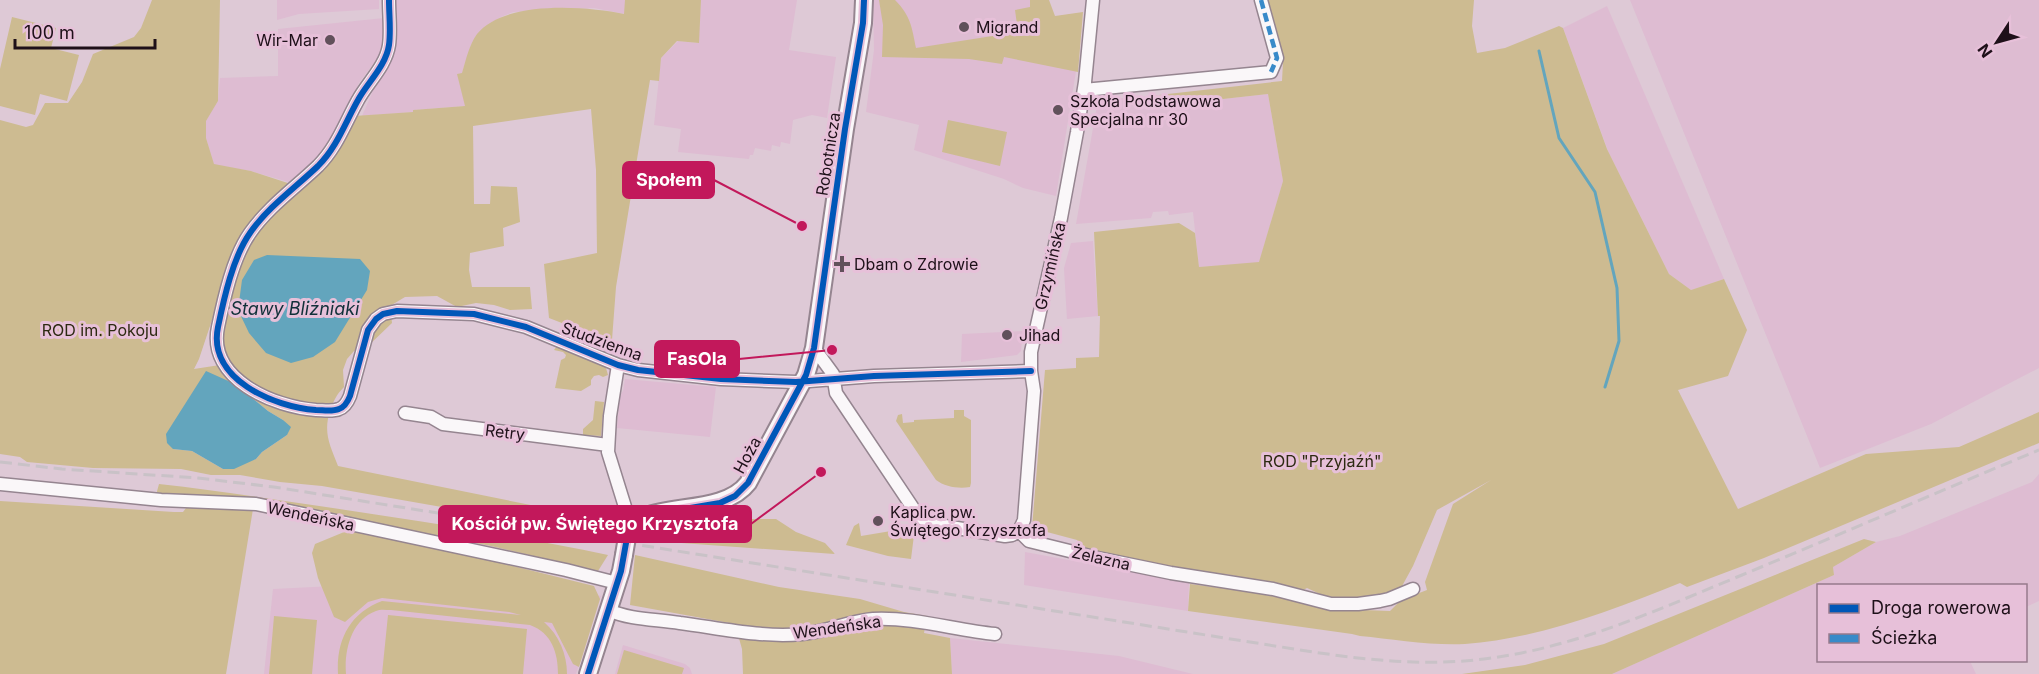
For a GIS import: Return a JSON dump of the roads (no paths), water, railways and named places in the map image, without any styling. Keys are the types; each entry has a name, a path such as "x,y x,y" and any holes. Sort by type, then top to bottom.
{"street":[{"name":"Studzienna","path":"388,0 389,46 385,58 358,99 328,155 271,209 249,234 235,265 216,335 217,350 221,360 234,375 256,392 278,403 299,408 340,409 350,396 368,330 383,314 397,311 448,312 497,318 526,327 618,365 638,370 721,380 803,382 1031,371"},
{"name":"Robotnicza","path":"803,382 814,348 845,129 863,22 864,0"},
{"name":"Grzymińska","path":"1019,531 1024,520 1034,391 1031,371 1033,340 1062,211 1084,90 1093,0"},
{"path":"1084,90 1271,72 1277,58 1262,0"},
{"path":"814,348 834,379 836,393 921,519 933,524 1005,536 1012,536 1019,531"},
{"path":"588,674 617,583 629,529 634,522 626,510 610,459 608,445 618,365"},
{"name":"Hoża","path":"634,522 648,515 720,503 740,492 748,483 803,382"},
{"name":"Retry","path":"405,413 431,417 443,424 608,445"},
{"name":"Wendeńska","path":"0,484 161,500 256,504 617,583"},
{"name":"Żelazna","path":"1019,531 1029,541 1098,558 1161,571 1273,589 1330,604 1380,601 1413,589"},
{"name":"Wendeńska","path":"608,610 639,620 654,619 710,628 791,635 822,632 872,620 904,621 995,634"}],"water":[{"name":"Stawy Bliźniaki","path":"267,255 360,259 370,271 367,290 335,342 313,357 291,363 266,353 249,333 238,310 242,280 254,260"},
{"path":"206,371 235,384 283,420 291,427 287,435 262,452 256,459 234,469 223,469 192,451 173,449 167,443 166,434"}],"waterway":[{"path":"1539,51 1559,138 1595,192 1617,288 1619,341 1605,387"}],"railway":[{"path":"0,462 62,469 198,478 274,487 1318,653 1389,661 1436,662 1518,654 1615,626 2039,450"}],"place":[{"name":"Migrand","path":"964,27"},
{"name":"Wir-Mar","path":"330,40"},
{"name":"Szkoła Podstawowa Specjalna nr 30","path":"1058,110"},
{"name":"Społem","path":"802,226"},
{"name":"Dbam o Zdrowie","path":"842,264"},
{"name":"Jihad","path":"1007,335"},
{"name":"FasOla","path":"832,350"},
{"name":"Kościół pw. Świętego Krzysztofa","path":"821,472"},
{"name":"Kaplica pw. Świętego Krzysztofa","path":"878,521"}],"park label":[{"name":"ROD im. Pokoju","path":"100,330"},
{"name":"ROD \"Przyjaźń\"","path":"1322,461"}]}
